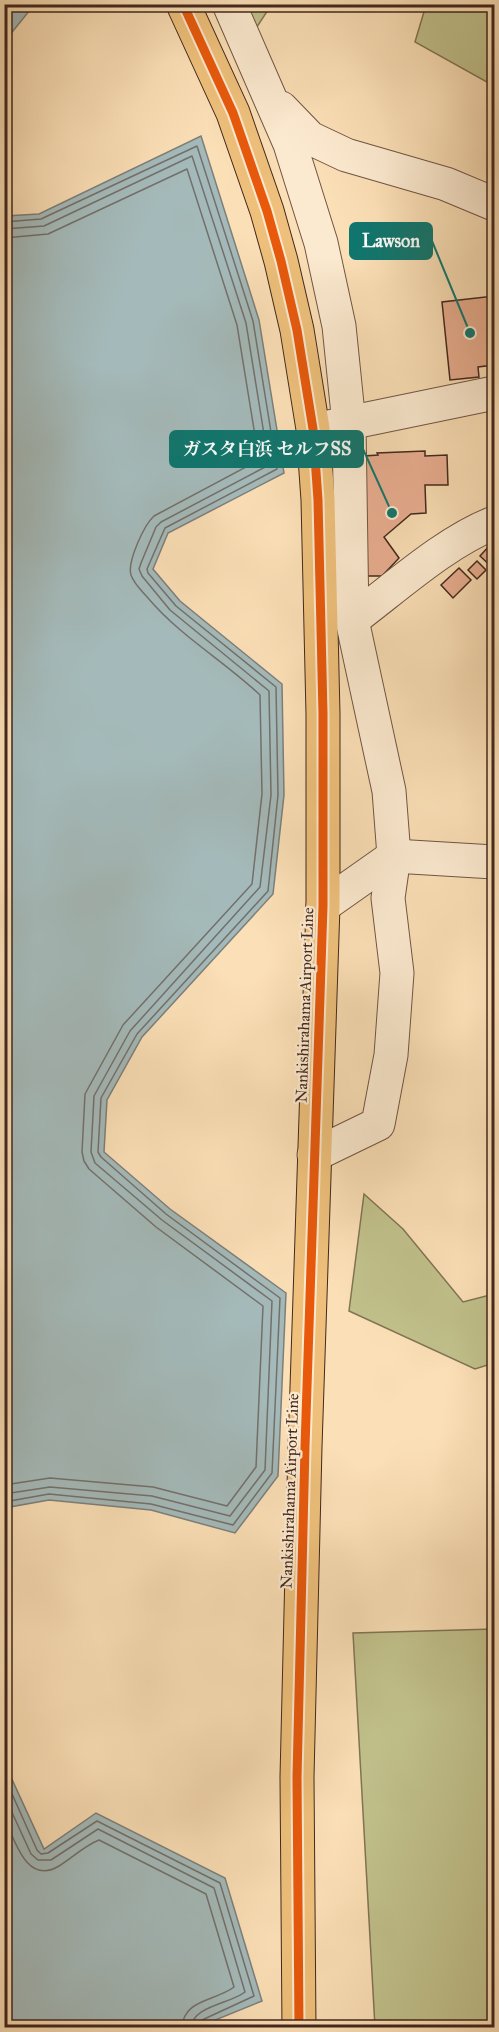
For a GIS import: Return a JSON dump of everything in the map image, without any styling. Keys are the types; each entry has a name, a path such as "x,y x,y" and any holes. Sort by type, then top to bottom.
{"main road":[{"name":"Nankishirahama Airport Line","path":"183,4 233,113 267,211 297,330 313,429 321,586 322,906 297,1777 299,2028"}],"street":[{"path":"229,4 290,144 321,243 339,326 350,424 352,620 389,791 394,856 388,898 398,973 391,1055 378,1125 314,1155"},
{"path":"270,95 310,138 346,155 446,184 495,204"},
{"path":"302,181 346,155"},
{"path":"313,429 350,424 495,393"},
{"path":"352,620 439,554 478,529 495,523"},
{"path":"322,906 394,856 495,862"}],"green space":[{"path":"237,5 269,5 270,7 253,33"},
{"path":"426,5 494,5 494,86 415,42"},
{"path":"364,1194 403,1229 463,1302 494,1294 494,1363 475,1369 349,1311"},
{"path":"494,1629 494,2027 375,2027 353,1633"}],"water":[{"path":"4,5 34,5 5,41"},
{"path":"201,136 259,320 284,473 168,533 153,569 180,601 282,684 284,795 273,894 142,1037 107,1100 104,1152 170,1209 286,1293 278,1476 235,1533 151,1510 49,1500 4,1508 5,216 39,214"},
{"path":"4,1762 44,1849 96,1813 225,1878 262,2001 198,2027 5,2027"}],"building":[{"path":"494,296 494,365 478,367 479,377 450,380 442,302"},
{"path":"425,451 425,456 447,455 448,485 425,485 426,513 411,514 384,537 399,558 382,576 366,576 364,456 378,455 377,453"},
{"path":"490,545 494,549 494,569 480,556"},
{"path":"477,561 486,570 477,579 468,570"},
{"path":"459,568 471,580 453,598 441,585"}],"cycle path":[{"path":"183,4 233,113 267,211 281,261 297,330 313,429 318,500 323,714 323,906 305,1447 297,1777 299,2028"}],"place":[{"name":"Lawson","path":"470,333"},
{"name":"ガスタ白浜 セルフSS","path":"392,513"}]}
